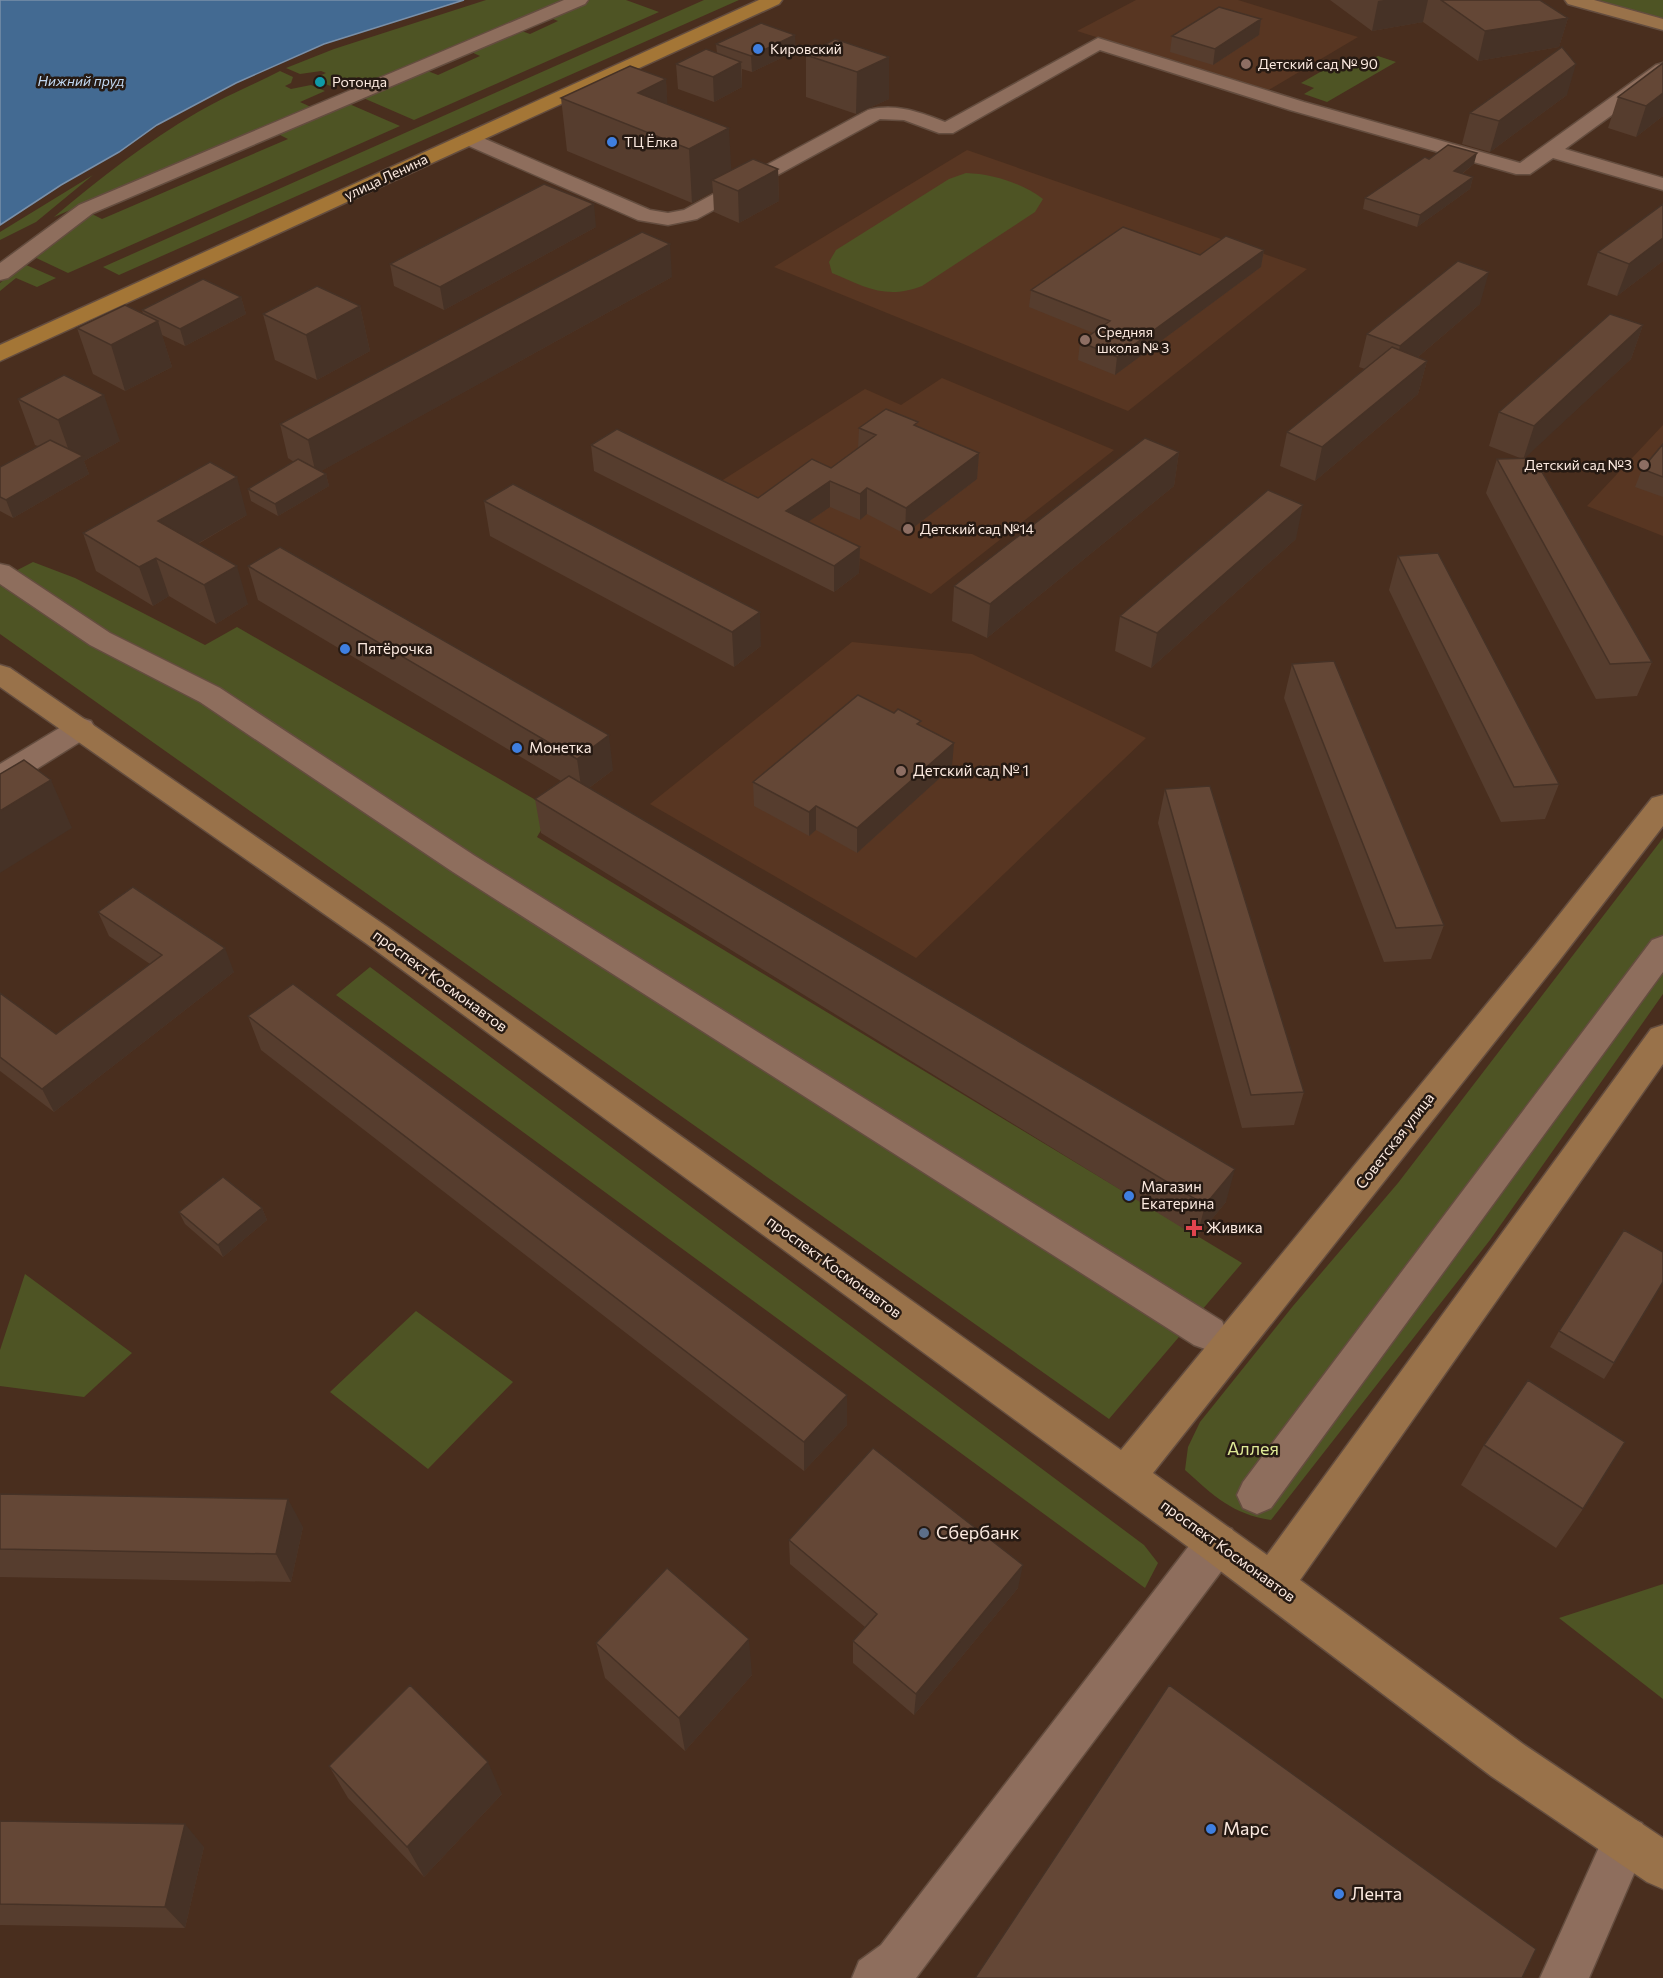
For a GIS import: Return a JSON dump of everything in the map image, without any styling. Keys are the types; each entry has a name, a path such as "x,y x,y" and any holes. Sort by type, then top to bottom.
{"main road":[{"name":"улица Ленина","path":"0,354 773,0"},
{"path":"1574,0 1663,25"},
{"name":"проспект Космонавтов","path":"0,674 378,936 1217,1542 1507,1760 1663,1866"},
{"name":"Советская улица","path":"1125,1476 1547,953 1663,805"},
{"path":"1272,1584 1663,1038"}],"street":[{"path":"0,273 86,210 579,0"},
{"path":"469,140 645,216 668,219 690,215 874,114 894,111 904,113 946,129 1098,43 1297,106 1522,170 1663,69"},
{"path":"1550,150 1663,184"},
{"path":"0,572 100,639 210,695 464,864 1208,1333"},
{"path":"0,778 81,728"},
{"path":"1257,1495 1663,948"},
{"path":"897,1973 1217,1542"},
{"path":"1564,1978 1626,1839"}],"shaded area":[{"name":"Детский сад № 90","path":"1136,0 1238,0 1358,37 1267,91 1077,31"},
{"name":"Средняя школа № 3","path":"967,150 1307,269 1128,411 774,267"},
{"name":"Детский сад №14","path":"942,378 1114,450 931,594 715,485 865,389 901,405"},
{"name":"Детский сад №3","path":"1663,425 1663,536 1587,506"},
{"name":"Детский сад № 1","path":"852,642 972,654 1146,738 916,958 650,804"}],"green space":[{"path":"486,0 566,0 371,82 358,77 333,87 318,81 319,76 326,73 321,71 300,74 286,68 334,49"},
{"path":"590,0 626,0 659,12 414,120 361,97 425,70 438,75 480,56 469,51 519,30 530,34 558,21 548,17"},
{"path":"704,0 739,0 119,275 103,267"},
{"path":"1591,0 1663,0 1663,20"},
{"path":"1378,56 1396,62 1327,102 1304,94 1314,88 1301,83 1343,59 1361,65"},
{"path":"280,71 293,77 291,83 285,86 291,89 311,85 325,91 300,102 311,107 54,217 141,148 208,107"},
{"path":"347,103 400,126 68,273 32,256 90,213 102,219 288,139 276,133"},
{"path":"966,173 1007,180 1043,199 1035,212 922,286 897,292 886,292 865,287 832,273 829,262 836,250 949,179"},
{"path":"93,175 36,222 0,240 0,232"},
{"path":"24,264 56,278 37,287 16,278 0,291 0,283"},
{"path":"33,562 75,578 205,645 237,627 553,810 537,837 1242,1263 1109,1419 0,634 0,579"},
{"name":"Аллея","path":"1663,838 1663,994 1490,1240 1271,1520 1245,1513 1224,1502 1185,1470 1188,1447 1200,1422 1293,1306 1398,1183"},
{"path":"370,967 1144,1545 1158,1563 1145,1588 336,995"},
{"path":"25,1274 132,1353 84,1397 0,1386 0,1350"},
{"path":"416,1311 513,1382 428,1469 330,1392"},
{"path":"1663,1584 1663,1699 1559,1618"}],"water":[{"name":"Нижний пруд","path":"0,0 464,0 324,44 236,83 157,125 119,152 61,185 0,225"}],"building":[{"path":"1441,0 1540,0 1568,18 1485,31"},
{"path":"1219,7 1261,19 1215,49 1172,36"},
{"path":"761,23 795,35 751,56 716,44"},
{"path":"835,39 889,57 857,72 806,55"},
{"path":"1562,47 1576,64 1499,121 1470,113"},
{"path":"706,49 741,62 713,77 676,64"},
{"path":"1663,63 1663,93 1646,106 1618,97"},
{"path":"630,66 666,79 638,93 729,128 689,149 561,98"},
{"path":"1448,145 1477,153 1454,171 1473,177 1420,215 1365,198 1425,157 1429,159"},
{"path":"753,159 778,169 738,191 712,180"},
{"path":"544,184 594,204 440,287 390,264"},
{"path":"1663,204 1663,238 1629,264 1598,252"},
{"path":"1123,227 1200,255 1226,236 1264,250 1117,357 1080,342 1110,321 1031,290"},
{"path":"642,232 670,244 308,440 280,424"},
{"path":"1458,261 1489,272 1400,346 1367,334"},
{"path":"203,279 241,297 180,329 142,310"},
{"path":"317,286 360,306 306,335 263,314"},
{"path":"125,305 158,321 111,345 77,328"},
{"path":"1610,314 1643,325 1534,426 1499,412"},
{"path":"1392,347 1427,361 1322,447 1287,432"},
{"path":"64,375 104,395 58,420 18,399"},
{"path":"886,409 918,422 914,425 979,453 906,508 867,488 860,494 830,481 786,511 860,547 834,566 591,445 617,429 758,498 812,459 831,468 876,435 859,428"},
{"path":"1145,438 1179,452 990,604 954,586"},
{"path":"50,440 83,456 6,500 0,497 0,467"},
{"path":"1663,444 1663,477 1642,469"},
{"path":"1534,458 1652,662 1610,664 1497,459"},
{"path":"298,459 326,474 275,504 248,489"},
{"path":"210,462 237,477 158,521 237,566 204,585 156,558 139,567 83,533"},
{"path":"513,484 760,612 732,632 484,501"},
{"path":"1268,490 1303,505 1157,633 1120,616"},
{"path":"280,547 609,735 577,759 248,566"},
{"path":"1438,553 1559,784 1514,787 1398,556"},
{"path":"1334,661 1444,925 1396,928 1292,664"},
{"path":"858,695 894,713 898,709 921,721 917,724 954,743 857,828 816,806 809,812 753,782"},
{"path":"24,760 51,780 0,811 0,774"},
{"path":"569,776 1235,1169 1205,1205 535,799"},
{"path":"1210,786 1304,1092 1251,1095 1165,789"},
{"path":"133,887 225,948 42,1089 0,1057 0,993 56,1034 162,955 98,912"},
{"path":"293,984 847,1395 804,1442 248,1016"},
{"path":"223,1177 262,1208 218,1245 179,1212"},
{"path":"1624,1230 1663,1252 1663,1282 1614,1363 1559,1331"},
{"path":"1528,1380 1625,1442 1583,1509 1484,1445"},
{"path":"873,1448 1023,1565 916,1694 853,1641 877,1614 789,1540"},
{"path":"0,1494 288,1499 276,1554 0,1549"},
{"path":"667,1568 749,1639 679,1718 596,1643"},
{"path":"410,1685 488,1762 407,1847 329,1766"},
{"name":"Марс","path":"1169,1685 1536,1949 1522,1978 975,1978"},
{"path":"0,1821 185,1824 165,1907 0,1904"}],"place":[{"name":"Кировский","path":"758,49"},
{"name":"Детский сад № 90","path":"1246,64"},
{"name":"Ротонда","path":"320,82"},
{"name":"ТЦ Ёлка","path":"612,142"},
{"name":"Средняя школа № 3","path":"1085,340"},
{"name":"Детский сад №3","path":"1644,465"},
{"name":"Детский сад №14","path":"908,529"},
{"name":"Пятёрочка","path":"345,649"},
{"name":"Монетка","path":"517,748"},
{"name":"Детский сад № 1","path":"901,771"},
{"name":"Магазин Екатерина","path":"1129,1196"},
{"name":"Живика","path":"1194,1228"},
{"name":"Сбербанк","path":"924,1533"},
{"name":"Марс","path":"1211,1829"},
{"name":"Лента","path":"1339,1894"}]}
